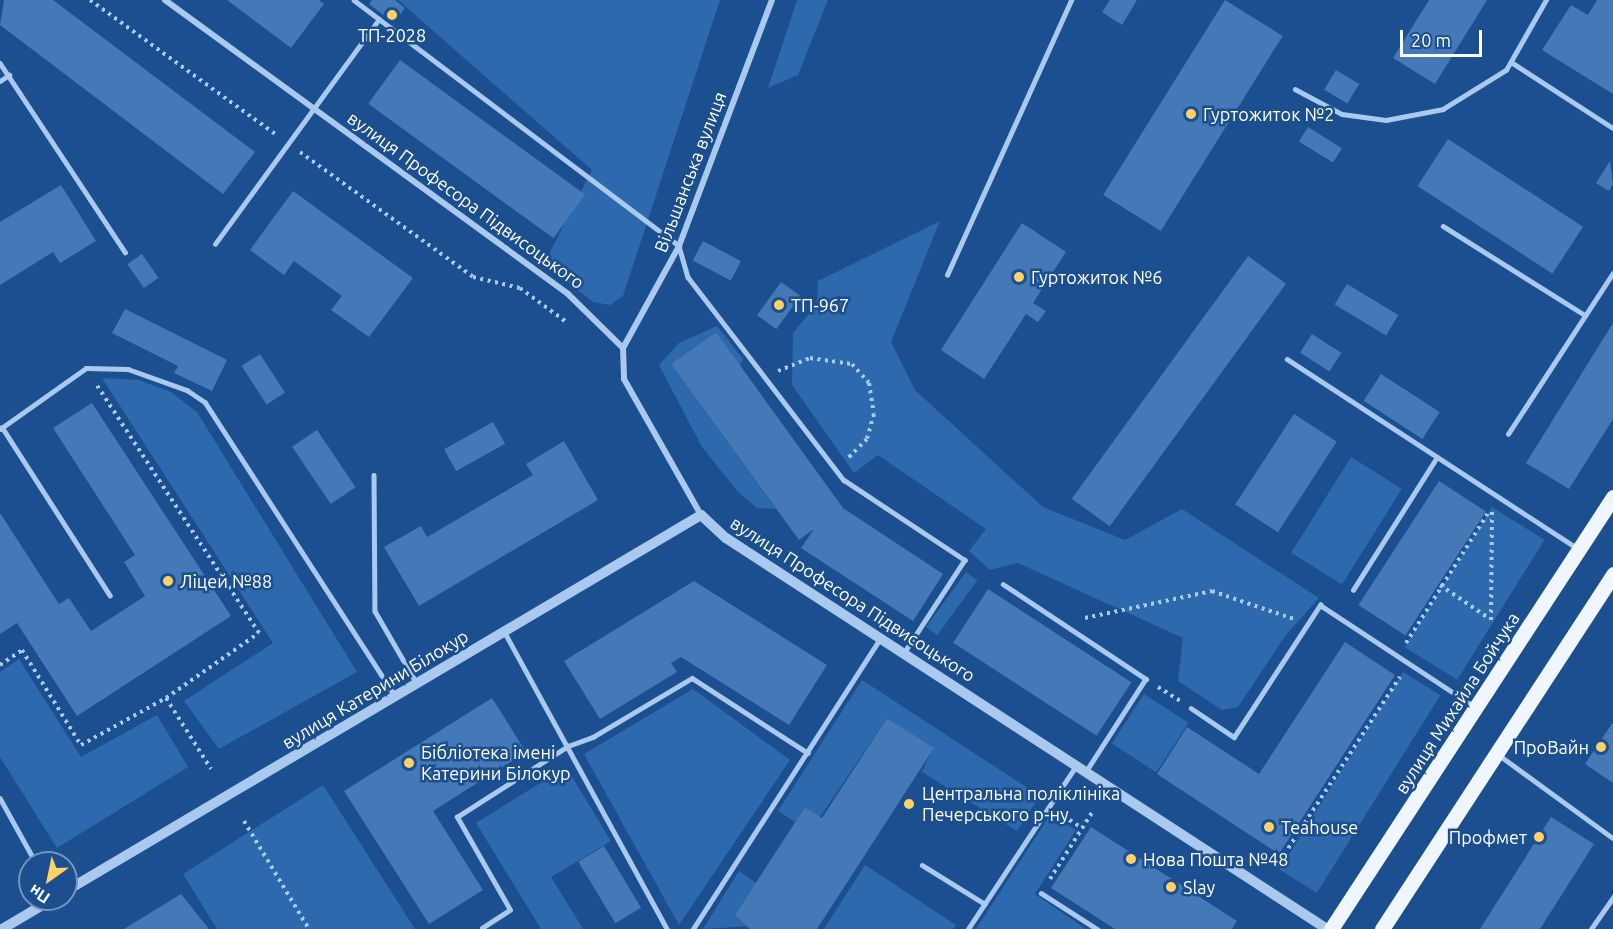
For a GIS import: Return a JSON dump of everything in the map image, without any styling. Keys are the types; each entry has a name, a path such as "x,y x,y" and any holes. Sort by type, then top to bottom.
{"main road":[{"name":"вулиця Михайла Бойчука","path":"1331,929 1479,709 1613,497"},
{"path":"1382,929 1613,574"}],"street":[{"name":"вулиця Професора Підвисоцького","path":"165,0 568,294 623,348 624,379 701,515 726,537 1326,929"},
{"name":"Вільшанська вулиця","path":"623,348 679,246 772,0"},
{"name":"вулиця Катерини Білокур","path":"78,884 701,515"},
{"path":"2,929 33,911"}],"lane":[{"path":"354,0 679,246 688,277 836,470 965,560 904,653"},
{"path":"947,275 1071,0"},
{"path":"1295,88 1342,114 1386,120 1443,110 1468,98 1511,62 1546,0"},
{"path":"215,244 379,19"},
{"path":"1511,62 1613,128"},
{"path":"0,63 125,252"},
{"path":"0,81 9,75"},
{"path":"1443,226 1586,315"},
{"path":"1509,434 1613,273"},
{"path":"1287,359 1580,550"},
{"path":"110,595 1,428 86,368 149,373 205,402 395,696"},
{"path":"1353,590 1437,457"},
{"path":"374,475 375,611 417,683"},
{"path":"1003,584 1146,679 1086,772"},
{"path":"1191,708 1234,737 1320,605 1479,709"},
{"path":"504,631 668,929"},
{"path":"693,929 880,638"},
{"path":"482,929 510,910 457,817 568,746 593,737 692,678 808,753"},
{"path":"1497,753 1613,838"},
{"path":"968,929 1076,765"},
{"path":"0,798 29,851"},
{"path":"922,865 985,904"},
{"path":"1041,893 1097,929"},
{"path":"1591,929 1613,897"}],"path":[{"path":"90,0 473,277 520,288 565,321"},
{"path":"765,377 810,358 852,364 869,383 874,414 867,439 836,470"},
{"path":"0,665 22,650 81,745 166,698 259,633 86,368"},
{"path":"1404,646 1441,586 1492,507 1491,620 1441,586"},
{"path":"1060,622 1212,591 1308,624"},
{"path":"1276,867 1409,663"},
{"path":"1146,679 1191,708"},
{"path":"166,698 211,769"},
{"path":"1048,807 1082,828"},
{"path":"1041,893 1093,811"},
{"path":"244,821 309,929"}],"shaded area":[{"path":"398,0 720,0 623,296 610,305 593,302 561,277 549,254 592,170"},
{"path":"797,0 828,0 798,75 768,88"},
{"path":"940,221 891,342 915,390 1043,507 1125,540 1182,509 1319,598 1285,636 1238,707 1222,710 1178,681 1183,638 1018,563 990,570 969,551 986,529 878,455 854,473 792,385 793,333 817,304 818,281"},
{"path":"717,326 743,359 740,366 716,332 671,364 776,509 757,508 738,492 702,447 659,365 679,343"},
{"path":"102,378 139,380 171,392 197,412 357,672 219,749 184,701 273,643"},
{"path":"1351,457 1402,489 1342,585 1291,553"},
{"path":"1492,507 1545,540 1457,680 1405,647"},
{"path":"966,572 977,580 937,635 926,627"},
{"path":"19,659 81,757 157,715 188,767 57,848 0,757 0,672"},
{"path":"1403,672 1440,695 1317,893 1280,870"},
{"path":"862,680 1040,796 1017,831 922,772 933,748 887,718 820,817 805,807 795,822 778,811"},
{"path":"693,689 790,760 679,925 584,754"},
{"path":"1144,694 1188,723 1156,772 1112,743"},
{"path":"566,767 611,841 551,877 583,929 541,929 476,823"},
{"path":"323,785 415,929 217,929 183,874"},
{"path":"1050,815 1076,830 1035,894 1086,929 976,929"},
{"path":"865,865 956,925 953,929 824,929"},
{"path":"739,871 756,883 735,915 753,926 703,929"}],"building":[{"path":"4,0 53,0 255,152 223,194 0,25"},
{"path":"227,0 319,0 324,4 291,48"},
{"name":"ТП-2028","path":"372,0 395,0 405,8 394,23 369,4"},
{"path":"1110,0 1137,0 1122,25 1102,12"},
{"name":"Гуртожиток №2","path":"1225,0 1283,36 1161,231 1103,195"},
{"path":"1429,0 1487,0 1435,84 1393,58"},
{"path":"1597,0 1613,0 1613,94 1542,50 1571,5 1588,15"},
{"path":"400,60 585,195 554,238 368,104"},
{"path":"1336,70 1359,84 1347,104 1324,90"},
{"path":"1308,127 1342,148 1333,163 1299,141"},
{"path":"1448,139 1583,227 1553,274 1418,186"},
{"path":"1610,161 1613,184 1609,191 1596,183"},
{"path":"61,185 96,241 60,263 53,252 0,285 0,222"},
{"path":"293,191 413,278 369,337 331,310 342,296 294,261 284,275 250,250"},
{"name":"Гуртожиток №6","path":"1022,223 1066,252 1033,303 1046,311 1038,322 1026,314 984,379 941,350"},
{"path":"703,241 741,261 731,281 693,260"},
{"path":"142,254 159,278 144,288 127,264"},
{"path":"1248,256 1286,284 1110,526 1072,499"},
{"name":"ТП-967","path":"781,282 800,296 776,329 757,315"},
{"path":"1347,284 1398,315 1386,335 1335,305"},
{"path":"125,309 227,360 212,391 174,373 178,366 112,333"},
{"path":"1613,323 1613,419 1569,489 1526,463"},
{"path":"716,332 843,508 943,574 913,621 801,548 814,529 799,540 671,364"},
{"path":"1312,334 1341,353 1329,372 1300,352"},
{"path":"260,354 285,393 267,405 242,366"},
{"path":"1381,374 1440,412 1422,439 1364,401"},
{"path":"92,403 231,616 77,716 17,623 0,634 0,513 59,604 69,598 91,631 145,596 124,562 135,555 53,428"},
{"path":"1294,414 1337,442 1278,532 1235,505"},
{"path":"493,422 505,444 456,471 444,449"},
{"path":"317,430 356,487 331,504 292,447"},
{"path":"564,441 598,500 419,606 384,547 421,526 427,537 533,475 526,464"},
{"path":"1439,481 1486,511 1405,636 1358,605"},
{"path":"694,581 827,665 789,725 681,657 671,663 677,672 600,719 564,661"},
{"path":"988,589 1131,682 1097,736 953,643"},
{"path":"1345,642 1395,675 1279,854 1157,774 1187,727 1259,774"},
{"path":"492,698 526,752 433,811 483,890 429,924 344,791"},
{"path":"887,718 934,748 817,929 750,929 735,915 805,807 822,818"},
{"path":"1613,722 1613,783 1585,764"},
{"path":"1551,817 1594,844 1540,929 1480,929"},
{"path":"1091,827 1237,921 1232,929 1115,929 1051,888"},
{"path":"604,846 641,908 615,923 578,861"},
{"path":"181,894 209,929 124,929"}],"place":[{"name":"ТП-2028","path":"392,15"},
{"name":"Гуртожиток №2","path":"1191,114"},
{"name":"Гуртожиток №6","path":"1019,277"},
{"name":"ТП-967","path":"779,305"},
{"name":"Ліцей №88","path":"168,581"},
{"name":"ПроВайн","path":"1601,747"},
{"name":"Бібліотека імені Катерини Білокур","path":"409,763"},
{"name":"Центральна поліклініка Печерського р-ну","path":"909,804"},
{"name":"Teahouse","path":"1269,827"},
{"name":"Профмет","path":"1539,837"},
{"name":"Нова Пошта №48","path":"1131,859"},
{"name":"Slay","path":"1171,887"}]}
